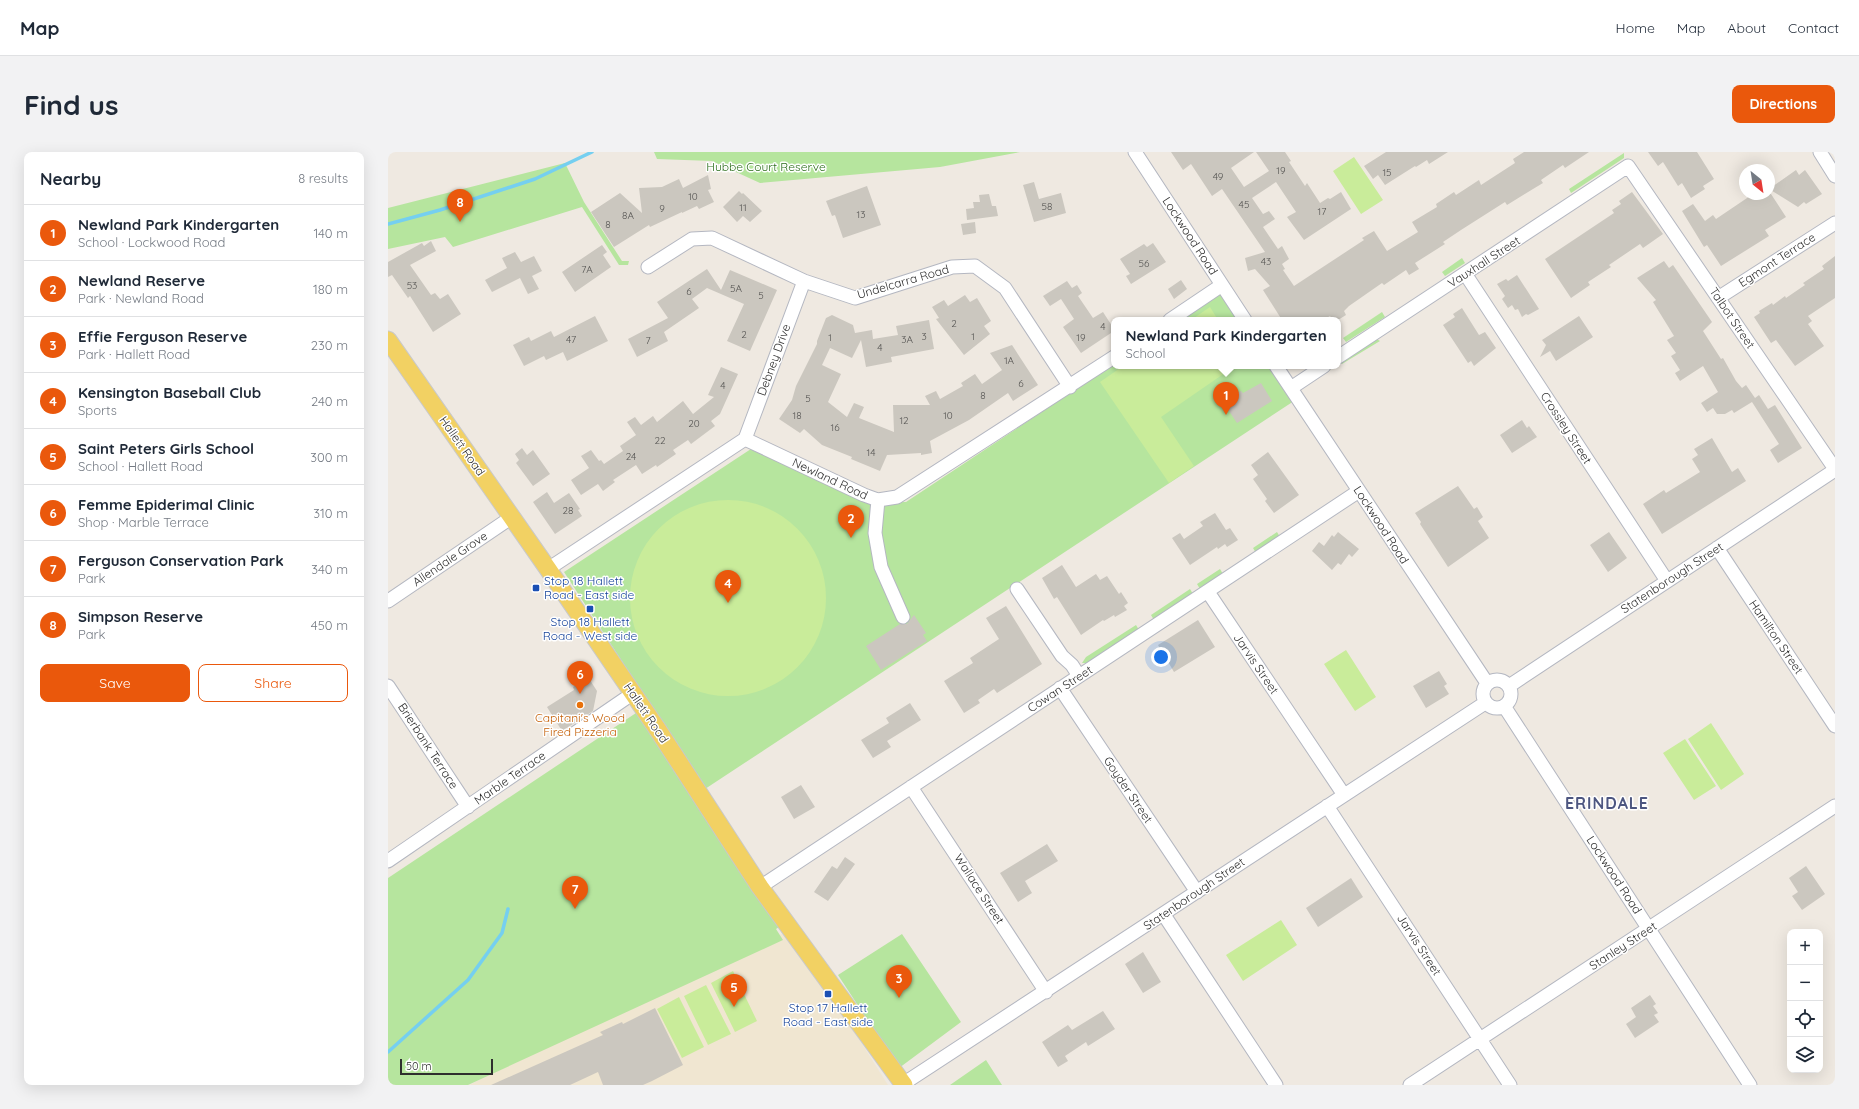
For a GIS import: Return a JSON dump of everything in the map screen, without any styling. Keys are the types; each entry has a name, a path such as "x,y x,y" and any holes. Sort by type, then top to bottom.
{"main road":[{"name":"Hallett Road","path":"388,340 548,569 760,887 903,1084"}],"street":[{"name":"Lockwood Road","path":"1135,152 1243,317"},
{"path":"1820,152 1835,176"},
{"name":"Vauxhall Street","path":"1341,355 1466,275 1628,166"},
{"name":"Talbot Street","path":"1628,166 1835,470"},
{"name":"Egmont Terrace","path":"1718,298 1835,223"},
{"name":"Undelcarra Road","path":"648,267 692,240 712,238 804,281 855,298 952,268 975,266 1005,288 1070,387"},
{"name":"Crossley Street","path":"1466,275 1668,581"},
{"name":"Debney Drive","path":"745,439 804,281"},
{"path":"1174,317 1222,285"},
{"name":"Newland Road","path":"745,439 878,500 897,497 912,489 1111,359"},
{"name":"Lockwood Road","path":"1278,369 1487,683"},
{"path":"1291,388 1320,369"},
{"path":"548,569 745,439"},
{"name":"Statenborough Street","path":"1509,686 1835,470"},
{"name":"Cowan Street","path":"760,887 1359,491"},
{"path":"878,500 875,533 880,567 903,617"},
{"name":"Allendale Grove","path":"388,601 512,517"},
{"name":"Hamilton Street","path":"1717,548 1835,726"},
{"path":"1017,589 1062,656 1072,665 1079,676"},
{"name":"Jarvis Street","path":"1208,592 1344,795"},
{"path":"1498,680 1509,686 1511,694 1510,699 1504,706 1496,708 1485,703 1482,695 1484,687 1487,683 1498,680"},
{"name":"Brierbank Terrace","path":"388,686 468,807"},
{"name":"Goyder Street","path":"1060,688 1197,892"},
{"name":"Marble Terrace","path":"388,861 632,694"},
{"name":"Statenborough Street","path":"903,1084 1046,992 1485,703"},
{"name":"Lockwood Road","path":"1504,706 1750,1085"},
{"name":"Wallace Street","path":"911,787 1046,992"},
{"name":"Jarvis Street","path":"1327,806 1510,1085"},
{"name":"Stanley Street","path":"1410,1085 1835,806"},
{"path":"1164,914 1276,1085"}],"shaded area":[{"path":"790,930 888,1085 469,1085"}],"green space":[{"name":"Hubbe Court Reserve","path":"654,152 1020,152 940,167 760,183 712,161 657,159"},
{"path":"1624,153 1624,158 1571,193 1569,189"},
{"path":"1354,157 1383,200 1361,214 1333,171"},
{"path":"565,163 584,202 622,261 629,261 628,265 619,265 582,207 453,247 445,237 388,249 388,208"},
{"path":"1462,258 1465,263 1445,276 1442,272"},
{"path":"1221,293 1238,317 1185,317"},
{"path":"1210,307 1216,317 1195,317"},
{"path":"1382,312 1385,317 1346,342 1343,338"},
{"path":"1375,338 1380,341 1342,364 1341,360"},
{"path":"1111,366 1111,369 1272,369 1294,401 705,789 564,572 754,447 867,503 906,502"},
{"path":"1119,369 1231,369 1161,417 1194,466 1169,483 1100,382"},
{"path":"718,500 738,500 766,507 783,516 798,528 810,543 819,560 826,588 826,608 819,636 810,653 798,668 783,680 766,689 738,696 718,696 690,689 673,680 658,668 646,653 637,636 630,608 630,588 637,560 646,543 658,528 673,516 690,507"},
{"path":"1277,532 1280,537 1256,553 1253,548"},
{"path":"1220,569 1223,574 1200,589 1197,584"},
{"path":"1190,589 1193,594 1154,620 1151,615"},
{"path":"1136,625 1139,630 1089,663 1082,663 1086,657"},
{"path":"1346,650 1376,697 1355,711 1324,664"},
{"path":"636,713 782,925 776,929 783,940 468,1085 388,1085 388,878"},
{"path":"1711,723 1744,774 1721,790 1688,739"},
{"path":"1685,739 1716,786 1694,800 1663,753"},
{"path":"1281,920 1297,945 1243,981 1226,955"},
{"path":"902,934 961,1022 899,1068 838,975"},
{"path":"733,971 757,1021 735,1032 711,983"},
{"path":"706,985 731,1034 708,1045 684,996"},
{"path":"679,997 704,1047 682,1058 657,1009"},
{"path":"986,1060 1002,1085 950,1085"}],"building":[{"path":"1171,152 1254,152 1231,168 1244,187 1269,171 1256,152 1285,152 1291,161 1289,162 1305,186 1307,183 1320,203 1341,192 1351,209 1304,240 1287,217 1296,212 1276,182 1252,198 1263,214 1269,211 1275,219 1263,227 1278,249 1282,246 1289,259 1282,264 1285,269 1283,270 1294,286 1364,240 1362,238 1374,231 1387,251 1418,232 1412,222 1437,207 1436,204 1454,192 1456,195 1479,180 1481,185 1515,163 1513,159 1524,152 1589,152 1565,168 1563,165 1541,180 1543,183 1507,205 1505,202 1443,242 1445,244 1415,263 1419,269 1409,275 1406,270 1384,285 1382,283 1349,306 1344,311 1346,315 1341,318 1330,316 1280,317 1263,290 1270,286 1255,269 1248,271 1245,258 1265,252 1222,189 1212,196 1191,164 1183,170"},
{"path":"1386,152 1448,152 1429,164 1427,160 1416,167 1415,166 1385,185 1378,175 1373,179 1364,166"},
{"path":"1648,152 1697,152 1714,179 1703,186 1705,189 1691,198 1682,183 1678,186 1663,162 1658,166"},
{"path":"1796,170 1799,175 1805,170 1822,194 1806,204 1804,202 1798,207 1775,193 1775,185"},
{"path":"708,175 711,189 708,190 714,202 699,209 697,206 650,227 649,225 614,247 591,212 620,193 642,213 639,188 662,187 679,179 683,188"},
{"path":"1034,182 1039,199 1061,193 1066,213 1034,222 1023,185"},
{"path":"867,186 881,225 843,238 835,215 832,216 826,201"},
{"path":"739,191 762,211 750,222 743,216 737,222 723,207"},
{"path":"1632,192 1663,234 1643,248 1640,244 1609,265 1611,267 1588,282 1590,285 1571,298 1545,259 1614,213 1612,210 1621,204 1619,201"},
{"path":"989,194 992,206 996,206 998,216 967,220 966,209 974,208 973,202 980,202 979,195"},
{"path":"1744,200 1775,200 1786,217 1765,230 1769,236 1721,266 1707,245 1704,247 1682,211 1693,204 1705,221 1713,215 1716,219"},
{"path":"975,222 976,233 963,235 961,224"},
{"path":"431,241 436,251 410,265 431,295 435,293 440,299 448,294 461,314 433,332 410,296 408,298 392,275 388,277 388,262 422,243 424,246"},
{"path":"1153,243 1166,262 1131,284 1126,276 1130,274 1120,259 1144,244 1147,247"},
{"path":"602,245 607,252 603,255 611,267 575,292 562,272"},
{"path":"515,252 521,262 534,256 542,271 532,276 539,289 528,294 520,278 492,292 485,280 507,268 502,258"},
{"path":"1835,256 1835,298 1808,316 1812,321 1808,324 1824,346 1795,366 1776,340 1771,343 1754,317 1760,313 1759,311 1772,303 1773,305 1785,296 1786,298 1805,285 1803,283 1824,269 1822,266"},
{"path":"1664,261 1669,268 1673,265 1712,322 1703,331 1721,359 1723,358 1736,381 1742,388 1746,385 1755,398 1759,395 1768,409 1775,405 1802,448 1778,463 1770,450 1779,444 1752,402 1734,413 1732,410 1725,414 1717,414 1713,408 1707,412 1701,403 1718,392 1703,366 1680,381 1675,373 1680,370 1671,356 1676,353 1667,340 1674,336 1653,302 1656,300 1637,278"},
{"path":"707,269 721,290 730,270 777,290 750,351 727,341 744,304 707,288 692,299 699,308 664,332 668,341 637,357 628,339 668,318 657,302"},
{"path":"1517,275 1539,309 1522,317 1518,309 1515,310 1512,305 1508,308 1502,299 1505,296 1497,284 1506,279 1508,281"},
{"path":"1181,280 1187,289 1174,299 1168,289"},
{"path":"1067,281 1072,288 1077,285 1082,293 1078,296 1093,318 1103,312 1111,324 1111,333 1081,353 1063,327 1074,319 1061,299 1050,306 1043,296"},
{"path":"965,295 970,302 977,298 991,321 984,326 990,334 964,355 936,319 939,318 932,307 944,300 948,306"},
{"path":"1462,308 1479,335 1485,332 1496,348 1474,366 1471,361 1468,363 1443,325 1455,317 1453,314"},
{"path":"832,315 853,325 855,333 872,330 873,339 898,335 896,326 929,320 934,349 891,357 892,362 866,367 861,340 852,358 830,348 822,365 841,374 828,402 847,417 854,403 864,407 859,418 894,432 893,405 930,405 925,396 936,391 940,399 963,386 961,383 975,374 982,384 1002,370 990,353 1012,345 1038,385 1013,401 1008,393 969,420 930,441 932,453 921,455 921,453 887,455 880,471 851,459 852,457 822,445 804,429 800,433 779,419 792,400 796,386 817,344 826,318"},
{"path":"595,316 608,341 567,361 563,352 546,360 544,356 524,366 513,345 529,337 531,341 551,331 554,337"},
{"path":"1579,316 1593,337 1556,361 1550,351 1540,357 1546,345 1542,340"},
{"path":"721,367 738,374 720,414 711,421 715,426 691,444 688,440 673,450 676,454 657,467 656,465 642,474 636,465 613,480 615,482 603,491 598,484 581,495 571,480 589,468 581,456 591,450 599,461 601,460 604,464 623,451 620,446 636,435 627,422 635,417 641,425 653,416 657,422 683,401 693,414 714,397 708,395"},
{"path":"1261,383 1272,401 1237,423 1223,402 1241,391 1243,393"},
{"path":"1522,420 1527,428 1529,426 1537,437 1512,453 1500,435"},
{"path":"1712,438 1732,472 1738,468 1746,481 1662,534 1643,504 1664,490 1666,493 1700,472 1692,459 1698,455 1694,449"},
{"path":"522,448 527,455 533,450 550,474 533,486 516,463 519,460 515,454"},
{"path":"1268,452 1299,495 1274,513 1265,501 1267,499 1253,479 1258,475 1251,465"},
{"path":"1458,486 1474,509 1477,507 1483,517 1478,521 1489,538 1448,567 1420,524 1421,522 1415,513"},
{"path":"547,492 554,503 569,493 580,509 578,510 582,516 555,534 533,502"},
{"path":"1215,513 1226,530 1230,528 1238,540 1227,547 1225,544 1218,549 1217,547 1190,565 1172,538 1180,533 1184,539 1203,526 1200,522"},
{"path":"1338,532 1359,549 1352,557 1349,554 1341,565 1338,563 1332,570 1312,551 1319,542 1324,546 1332,535 1334,537"},
{"path":"1609,532 1627,558 1608,572 1590,545"},
{"path":"1062,565 1076,587 1096,574 1100,580 1107,576 1119,594 1121,592 1128,603 1124,606 1127,610 1115,617 1114,615 1104,621 1103,620 1081,635 1057,597 1054,599 1042,578"},
{"path":"1006,606 1042,664 997,693 994,689 978,700 980,703 964,713 944,681 973,663 970,658 999,639 986,618"},
{"path":"914,615 926,633 923,635 927,641 881,670 866,646 900,624 907,624"},
{"path":"1198,620 1215,647 1174,672 1158,645"},
{"path":"1439,671 1447,684 1444,686 1449,694 1426,708 1413,686"},
{"path":"588,677 597,691 593,711 562,731 547,707 574,690 573,687"},
{"path":"910,703 921,720 887,741 891,747 873,758 861,740 889,723 886,718"},
{"path":"801,785 815,807 794,819 781,797"},
{"path":"1047,844 1058,861 1025,881 1032,893 1018,902 1000,873"},
{"path":"845,857 855,864 828,901 814,892 832,866 837,869"},
{"path":"1806,866 1825,894 1802,910 1792,896 1798,892 1789,878"},
{"path":"1351,878 1363,897 1318,927 1306,908"},
{"path":"1143,952 1161,982 1143,993 1125,964"},
{"path":"1650,995 1656,1004 1653,1006 1658,1013 1654,1015 1659,1022 1635,1038 1626,1024 1636,1017 1631,1008"},
{"path":"655,1008 683,1065 652,1081 643,1085 603,1085 598,1072 570,1085 491,1085 603,1035 600,1032 622,1022 623,1024"},
{"path":"1103,1011 1115,1029 1088,1046 1086,1042 1065,1056 1068,1061 1058,1067 1042,1042 1068,1025 1072,1030"}],"waterway":[{"path":"388,224 440,210 535,179 592,152"},
{"path":"388,1052 468,980 502,933 508,909"}],"place":[{"name":"Simpson Reserve","path":"460,222"},
{"name":"Newland Park Kindergarten","path":"1226,415"},
{"name":"Newland Reserve","path":"851,538"},
{"name":"Stop 18 Hallett Road - East side","path":"536,588"},
{"name":"Kensington Baseball Club","path":"728,603"},
{"name":"Stop 18 Hallett Road - West side","path":"590,609"},
{"name":"Femme Epiderimal Clinic","path":"580,694"},
{"name":"Capitani's Wood Fired Pizzeria","path":"580,705"},
{"name":"Ferguson Conservation Park","path":"575,909"},
{"name":"Stop 17 Hallett Road - East side","path":"828,994"},
{"name":"Effie Ferguson Reserve","path":"899,998"},
{"name":"Saint Peters Girls School","path":"734,1007"}],"district":[{"name":"ERINDALE","path":"1607,803"}]}
